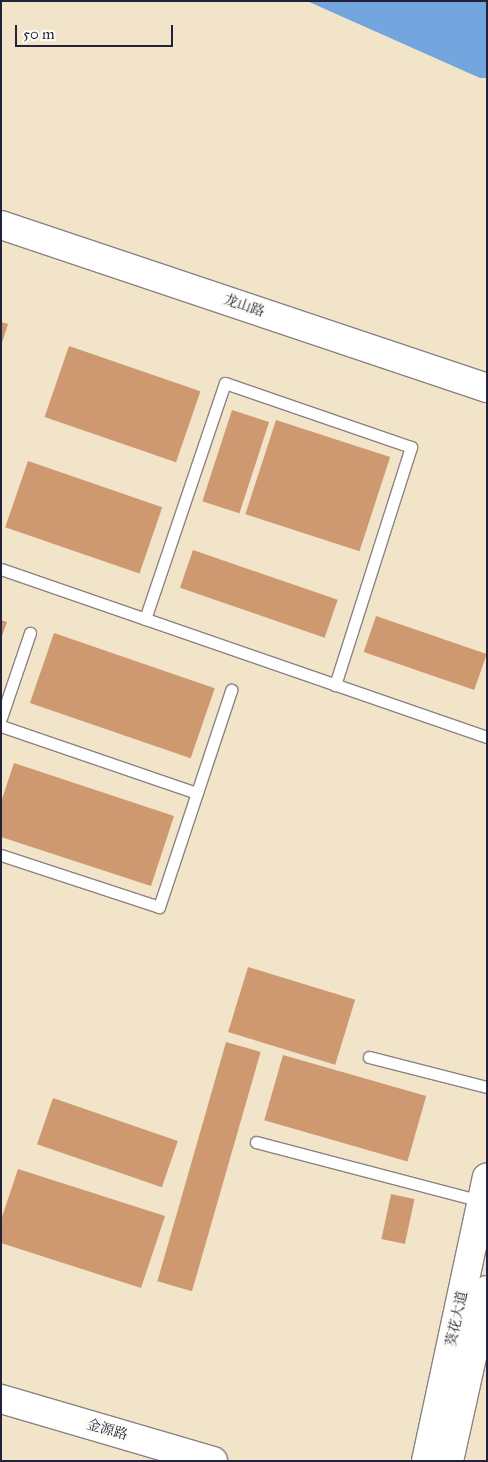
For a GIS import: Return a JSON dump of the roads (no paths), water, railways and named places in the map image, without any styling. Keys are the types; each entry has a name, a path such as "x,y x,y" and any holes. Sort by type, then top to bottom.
{"street":[{"name":"龙山路","path":"1,225 487,388"},
{"name":"葵花大道","path":"426,1461 485,1194"},
{"name":"葵花大道","path":"449,1461 487,1290"},
{"name":"金源路","path":"1,1399 213,1461"}],"lane":[{"path":"145,619 225,383 411,447 335,684"},
{"path":"1,569 487,737"},
{"path":"1,718 30,633"},
{"path":"1,855 159,907 231,690"},
{"path":"1,726 197,793"},
{"path":"369,1057 487,1087"},
{"path":"256,1142 485,1194"}],"water":[{"path":"307,1 487,1 487,78 480,78"}]}
